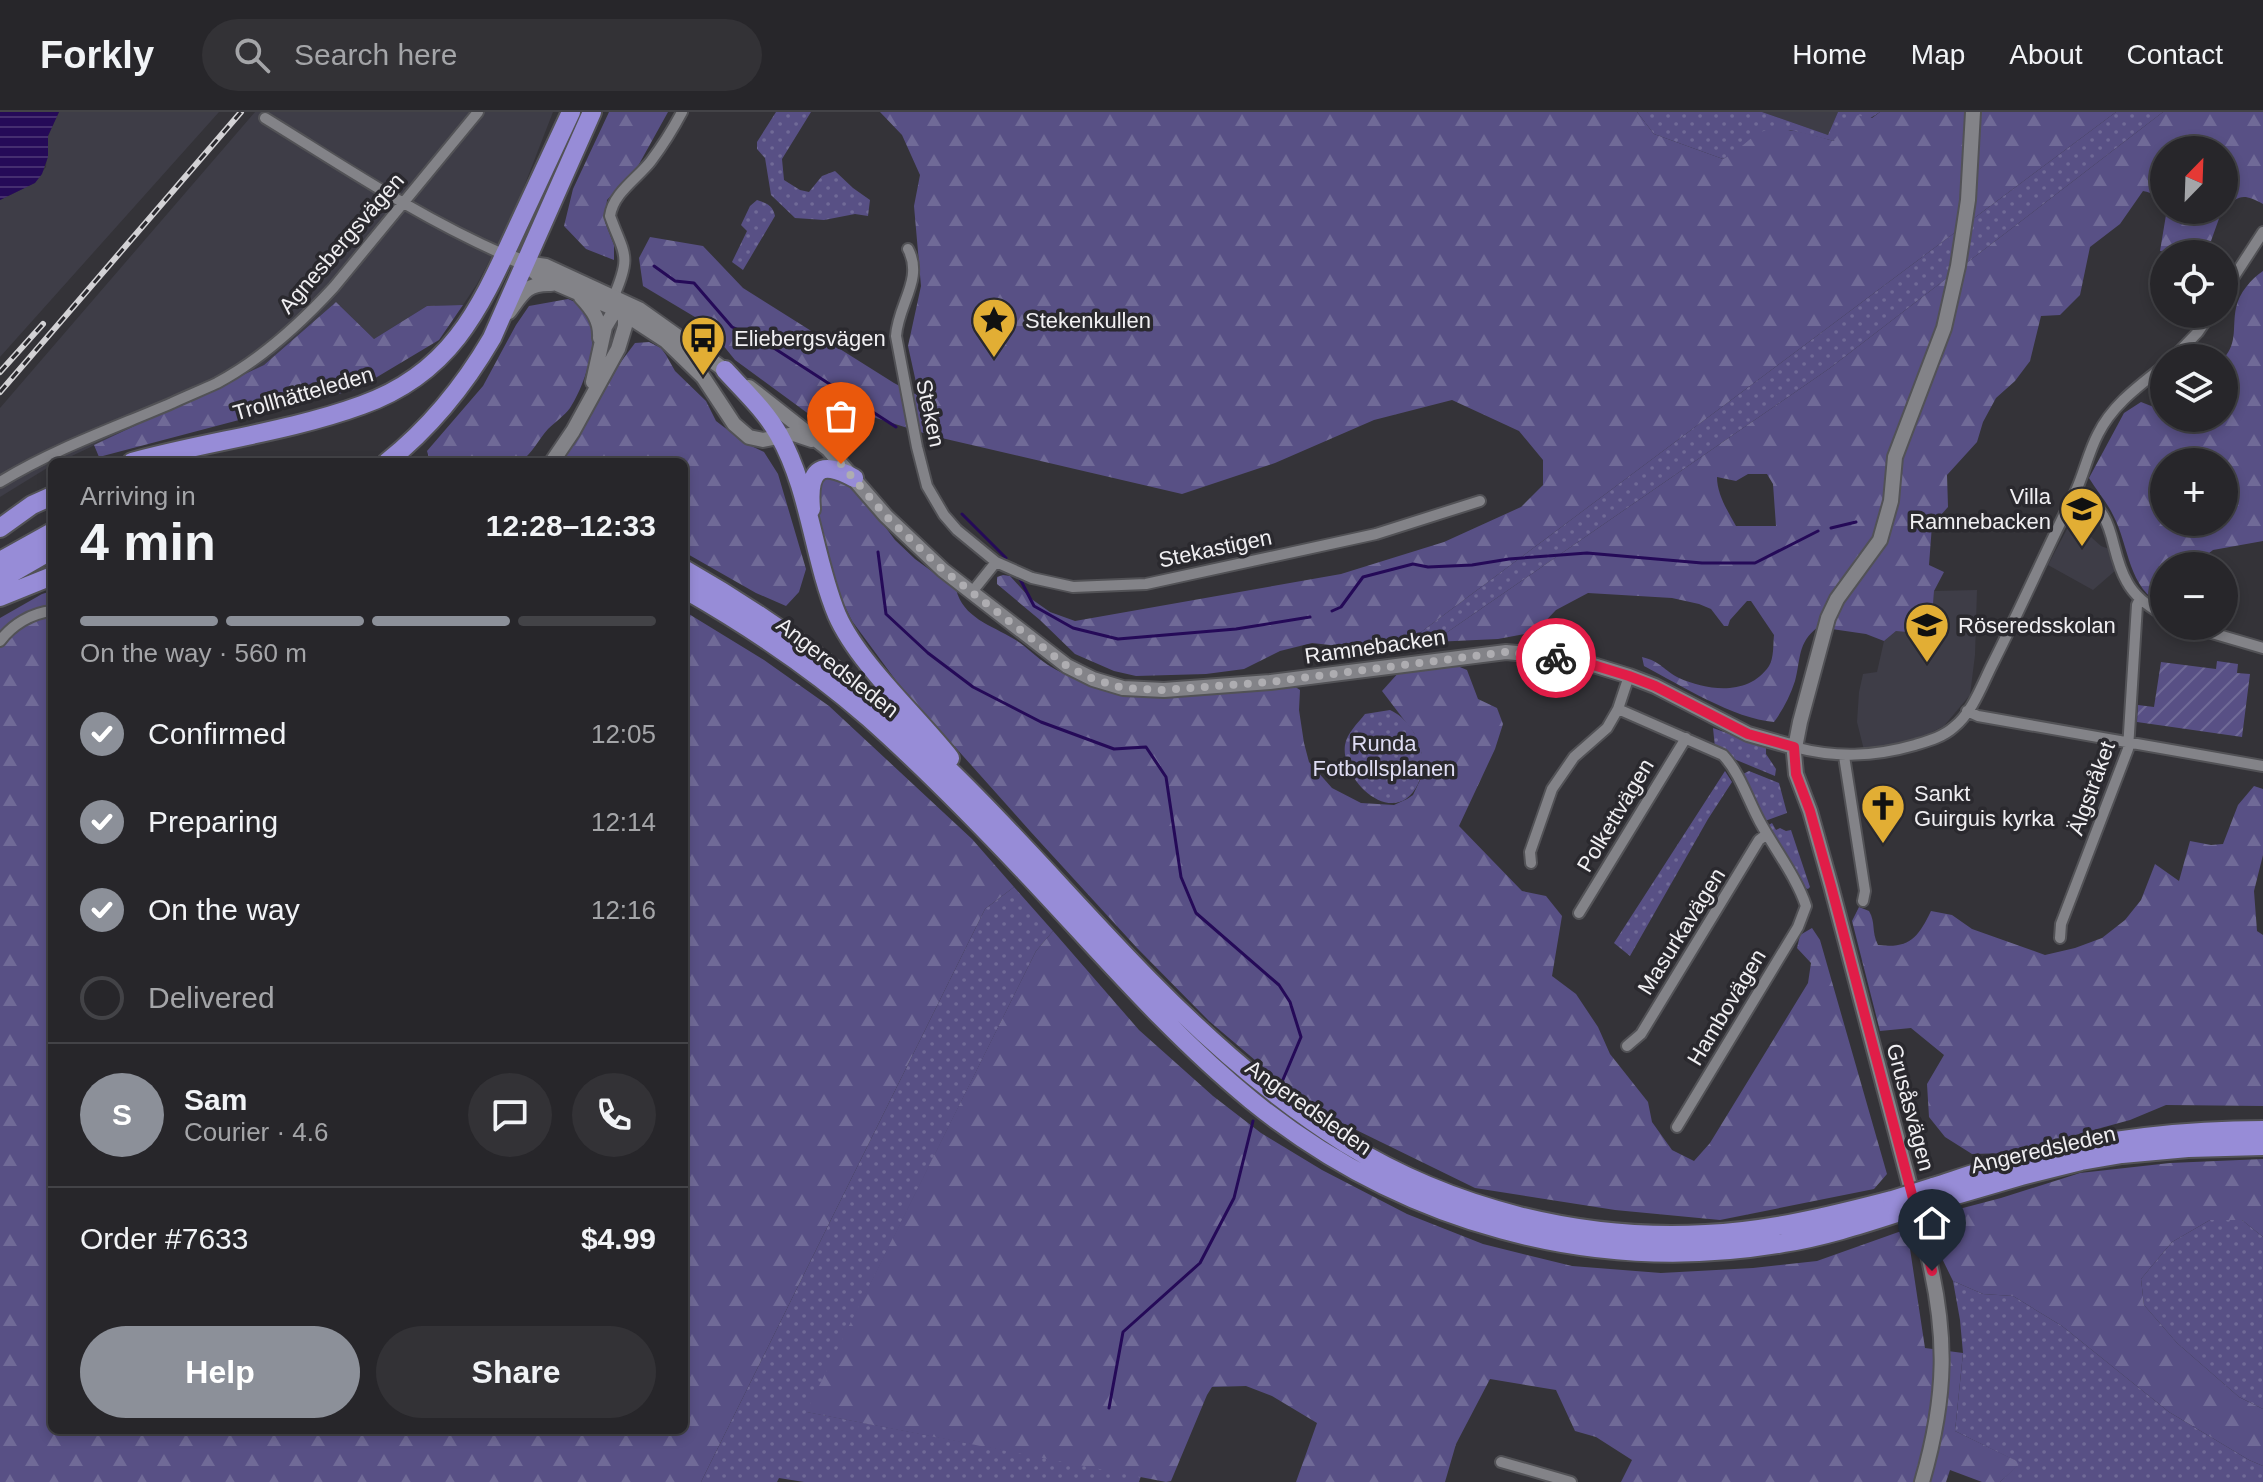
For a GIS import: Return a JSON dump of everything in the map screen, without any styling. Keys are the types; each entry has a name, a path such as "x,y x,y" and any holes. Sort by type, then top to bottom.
{"highway":[{"name":"Trollhätteleden","path":"146,458 334,414 388,394 418,375 449,348 477,312 571,112"},
{"path":"392,458 453,397 492,338 592,112"},
{"path":"725,370 759,406 779,436 796,476 829,592 846,632 872,668 925,726 1005,826"},
{"path":"814,540 810,491 816,474 831,468 854,478"},
{"path":"0,528 32,505 48,498"},
{"path":"0,561 48,534"},
{"path":"0,580 48,552"},
{"name":"Angeredsleden","path":"688,571 765,618 831,666 901,725 1005,826 1151,982 1239,1065 1346,1143 1421,1183 1503,1212 1536,1220 1585,1230 1646,1234 1740,1231 1894,1207"},
{"path":"0,597 48,578"},
{"name":"Angeredsleden","path":"688,591 765,639 867,716 984,829 1146,1001 1216,1069 1280,1122 1370,1179 1472,1222 1546,1241 1666,1253 1785,1243 1934,1194 2008,1164 2108,1142 2206,1131 2263,1130"},
{"name":"Angeredsleden","path":"1934,1194 2122,1154 2263,1146"}],"street":[{"name":"Agnesbergsvägen","path":"0,482 49,455 216,383 247,364 312,312 478,112"},
{"path":"555,458 573,431 624,333 625,319 614,296 623,274 625,253 610,216 611,209 619,195 652,160 682,112"},
{"path":"1794,747 1828,618 1837,599 1880,540 1891,501 1895,457 1944,328 1968,200 1973,112"},
{"path":"265,118 405,203 478,244 505,255"},
{"path":"2238,270 2263,232"},
{"name":"Steken","path":"908,249 912,256 913,281 898,318 896,336 923,471 932,496 944,515 957,530 996,562"},
{"name":"Ramnebacken","path":"505,255 525,263 546,266 614,296 661,324 778,408 828,449 914,544 1067,666 1093,679 1123,688 1164,690 1220,687 1506,652 1548,656 1590,664 1655,686 1748,734 1844,756 1895,751 1936,738 1955,727 1967,711 2011,626 2108,417 2133,389 2150,376"},
{"name":"Ramnebacken","path":"525,263 541,277 620,311 666,341 717,395 743,433 757,439 800,435 828,449"},
{"path":"492,338 530,287 537,284 560,285"},
{"path":"575,291 599,321 598,360"},
{"path":"589,400 608,321 614,312 620,311"},
{"path":"2186,344 2201,328"},
{"path":"2075,493 2088,498 2103,513 2125,579 2140,599 2150,606"},
{"name":"Stekastigen","path":"996,562 1032,578 1073,587 1146,584 1376,534 1480,501"},
{"path":"972,592 996,562"},
{"name":"Älgstråket","path":"2060,938 2061,924 2130,741 2137,605 2140,599"},
{"path":"0,641 16,625 48,612"},
{"path":"2236,640 2263,648"},
{"path":"1531,863 1530,852 1548,798 1574,757 1607,728 1618,709 1629,676"},
{"path":"1618,709 1723,755 1731,763 1767,834"},
{"path":"1967,711 1978,716 2263,766"},
{"name":"Polkettvägen","path":"1579,913 1686,738"},
{"name":"Grusåsvägen","path":"1794,747 1796,774 1831,886 1938,1301 1942,1374 1935,1429 1922,1482"},
{"path":"1844,756 1864,880 1863,901"},
{"name":"Hambovägen","path":"1677,1127 1798,927 1806,906 1767,834"},
{"name":"Masurkavägen","path":"1627,1046 1641,1034 1759,840 1767,834"},
{"path":"1501,1462 1553,1480 1571,1482"}],"shaded area":[{"path":"0,112 59,112 48,136 48,157 42,174 35,183 0,200"},
{"path":"59,112 219,112 0,357 0,200 34,183 46,167 48,136"},
{"path":"255,112 553,112 511,220 463,305 427,306 374,339 336,302 264,365 67,458 48,458 48,467 0,497 0,408"},
{"path":"1762,112 1838,112 1828,135"},
{"name":"Villa Ramnebacken","path":"2082,511 2092,513 2082,529 2101,546 2112,550 2116,570 2093,590 2048,565 2067,529"},
{"name":"Röseredsskolan","path":"1977,590 1970,695 1944,726 1916,740 1864,750 1857,722 1859,692 1863,674 1877,672 1884,641 1896,631 1932,619 1934,591"}],"green space":[{"path":"609,112 668,112 638,166 607,200 605,222 614,245 614,260 586,249 564,226 573,189"},
{"path":"776,112 811,112 782,159 784,180 809,192 822,176 835,171 870,200 868,216 855,214 824,220 795,218 771,195 765,158 757,149 757,142"},
{"path":"880,112 1637,112 1654,134 1723,159 1767,130 1796,131 1834,141 1850,114 1872,118 1880,112 2116,112 1401,647 1375,650 1312,643 1280,651 1244,669 1206,674 1136,676 1114,671 1075,654 997,584 997,577 1010,576 1030,598 1050,612 1075,621 1341,574 1444,542 1521,507 1543,485 1543,460 1519,431 1452,400 1374,420 1275,463 1182,494 933,436 857,412 821,423 735,360 705,323 643,286 639,258 650,237 703,246 743,288 919,396 908,346 921,286 914,206 920,175 902,135"},
{"path":"1637,112 1762,112 1828,135 1838,112 1880,112 1834,141 1790,130 1723,159 1654,134"},
{"path":"2116,112 2163,112 1830,368 1433,642 1401,647"},
{"path":"2163,112 2263,112 2263,204 2251,198 2238,199 2238,136 2150,136 2150,193 2143,191 2120,224 2090,247 2080,295 2060,315 2041,316 2030,361 2015,381 1996,398 1983,422 1977,442 1947,475 1948,507 1932,525 1929,565 1944,572 1934,591 1932,619 1919,633 1896,631 1884,641 1866,634 1818,627 1803,645 1793,687 1774,722 1742,715 1708,700 1644,666 1642,657 1654,661 1679,678 1702,686 1727,688 1751,682 1769,666 1774,635 1751,601 1747,601 1728,626 1724,626 1711,609 1699,604 1672,598 1588,593 1556,610 1535,632 1498,639 1433,642 1830,368","holes":["1748,474 1767,474 1773,484 1776,526 1736,526 1721,496 1717,477 1736,481"]},
{"path":"757,200 771,207 775,216 743,270 732,262 747,231 741,225 750,206"},
{"path":"2164,224 2217,224 2211,240 2162,240"},
{"path":"2263,271 2263,541 2210,552 2150,552 2150,596 2136,578 2108,505 2089,478 2124,413 2141,402 2150,406 2150,432 2238,432 2238,344 2231,344 2234,328 2238,328 2238,302 2250,282"},
{"path":"568,299 580,304 588,313 593,339 591,355 582,385 568,411 524,458 429,458 427,451 483,386 529,306"},
{"path":"336,302 374,339 427,306 463,305 439,340 357,389 99,457 94,445 264,365"},
{"path":"649,342 661,348 675,371 706,401 716,421 745,443 764,452 778,474 806,569 799,592 786,606 756,593 688,554 688,458 564,458 635,343"},
{"path":"835,474 854,485 895,540 956,589 971,614 1018,642 1048,665 1076,679 1136,694 1200,695 1294,686 1300,690 1299,710 1309,762 1332,788 1361,803 1394,805 1413,795 1422,776 1422,754 1414,733 1382,691 1400,671 1455,665 1467,670 1478,699 1497,708 1503,724 1495,749 1459,826 1522,891 1546,896 1562,916 1552,976 1576,994 1598,1027 1610,1054 1648,1102 1652,1122 1672,1150 1694,1161 1710,1143 1808,983 1811,963 1797,948 1800,935 1812,928 1820,940 1887,1174 1874,1189 1720,1220 1615,1210 1475,1188 1342,1123 1296,1095 1209,1021 1137,948 897,682 852,621 831,578 817,490 824,477"},
{"path":"48,592 48,1434 688,1434 688,613 764,660 829,706 972,839 1014,887 985,909 701,1482 0,1482 0,618"},
{"path":"2217,661 2238,664 2237,673 2250,674 2242,737 2137,722 2138,705 2154,707 2161,662 2216,669"},
{"name":"Runda Fotbollsplanen","path":"1390,710 1411,728 1423,758 1418,784 1408,797 1396,803 1383,802 1360,786 1351,773 1345,745 1353,728 1365,714"},
{"path":"1713,728 1766,747 1766,754 1776,769 1775,776 1715,748"},
{"path":"1725,771 1732,782 1630,956 1614,943"},
{"path":"1749,771 1779,783 1787,813 1765,821 1741,775"},
{"path":"2254,786 2263,789 2263,855 2254,891 2257,931 2263,935 2263,1106 2166,1105 2130,1120 2009,1153 1972,1154 1945,1137 1929,1117 1927,1084 1944,1055 1911,1028 1880,1031 1852,921 1859,907 1869,911 1878,945 1898,945 1911,940 1931,911 1952,915 1972,929 2045,955 2075,948 2102,938 2125,920 2141,900 2155,864 2179,881 2190,841 2223,844 2238,805"},
{"path":"1772,823 1776,830 1791,830 1810,887 1808,889 1802,887 1767,826"},
{"path":"1014,887 1053,931 1036,951 807,1412 1141,1476 1139,1482 804,1482 779,1478 777,1482 701,1482 985,909"},
{"path":"1053,931 1139,1030 1213,1096 1261,1133 1322,1170 1407,1214 1483,1244 1572,1266 1661,1273 1817,1261 1907,1229 1925,1348 1963,1353 1955,1431 2021,1463 2000,1482 1982,1482 1950,1470 1946,1482 1621,1482 1632,1460 1596,1437 1575,1431 1556,1390 1490,1379 1456,1444 1445,1482 1296,1482 1317,1423 1272,1396 1246,1386 1212,1387 1171,1481 1166,1482 806,1412 1036,951"},
{"path":"2263,1159 2263,1237 2242,1220 2210,1220 2172,1242 2141,1279 2144,1305 2177,1343 2239,1397 2263,1409 2263,1466 2169,1412 2062,1326 2013,1296 1983,1294 1953,1281 1933,1240 1932,1226 1940,1214 2080,1173 2170,1163"},
{"path":"2210,1220 2242,1220 2263,1237 2263,1409 2239,1397 2177,1343 2144,1305 2141,1279 2172,1242"},
{"path":"1953,1281 1983,1294 2013,1296 2062,1326 2169,1412 2263,1466 2263,1482 2000,1482 2020,1463 1955,1431 1963,1353"}],"waterway":[{"path":"654,266 675,281 694,283 732,327 763,341 896,427"},
{"path":"962,514 1006,558"},
{"path":"1831,528 1856,522"},
{"path":"1332,611 1341,607 1363,577 1413,564 1428,567 1472,565 1587,553 1702,563 1755,563 1818,531"},
{"path":"878,552 886,614 928,653 973,687 1041,722 1114,749 1146,747 1166,777 1181,877 1196,913 1279,985 1290,1002 1301,1037 1282,1082"},
{"path":"1019,577 1034,606 1073,628 1118,639 1236,629 1310,617"},
{"path":"1109,1408 1123,1332 1200,1263 1234,1198 1253,1121"}],"railway":[{"path":"0,392 241,112"},
{"path":"0,372 43,324"}],"way so far":[{"path":"841,464 886,516 943,570 1067,666 1093,679 1123,688 1164,690 1220,687 1506,652 1556,658"}],"place":[{"name":"Stekenkullen","path":"994,359"},
{"name":"Eliebergsvägen","path":"703,377"},
{"name":"Villa Ramnebacken","path":"2082,548"},
{"name":"Röseredsskolan","path":"1927,664"},
{"name":"Sankt Guirguis kyrka","path":"1883,845"}],"route":[{"path":"1556,658 1629,676 1655,686 1748,734 1794,747 1796,774 1831,886 1932,1271"}]}
